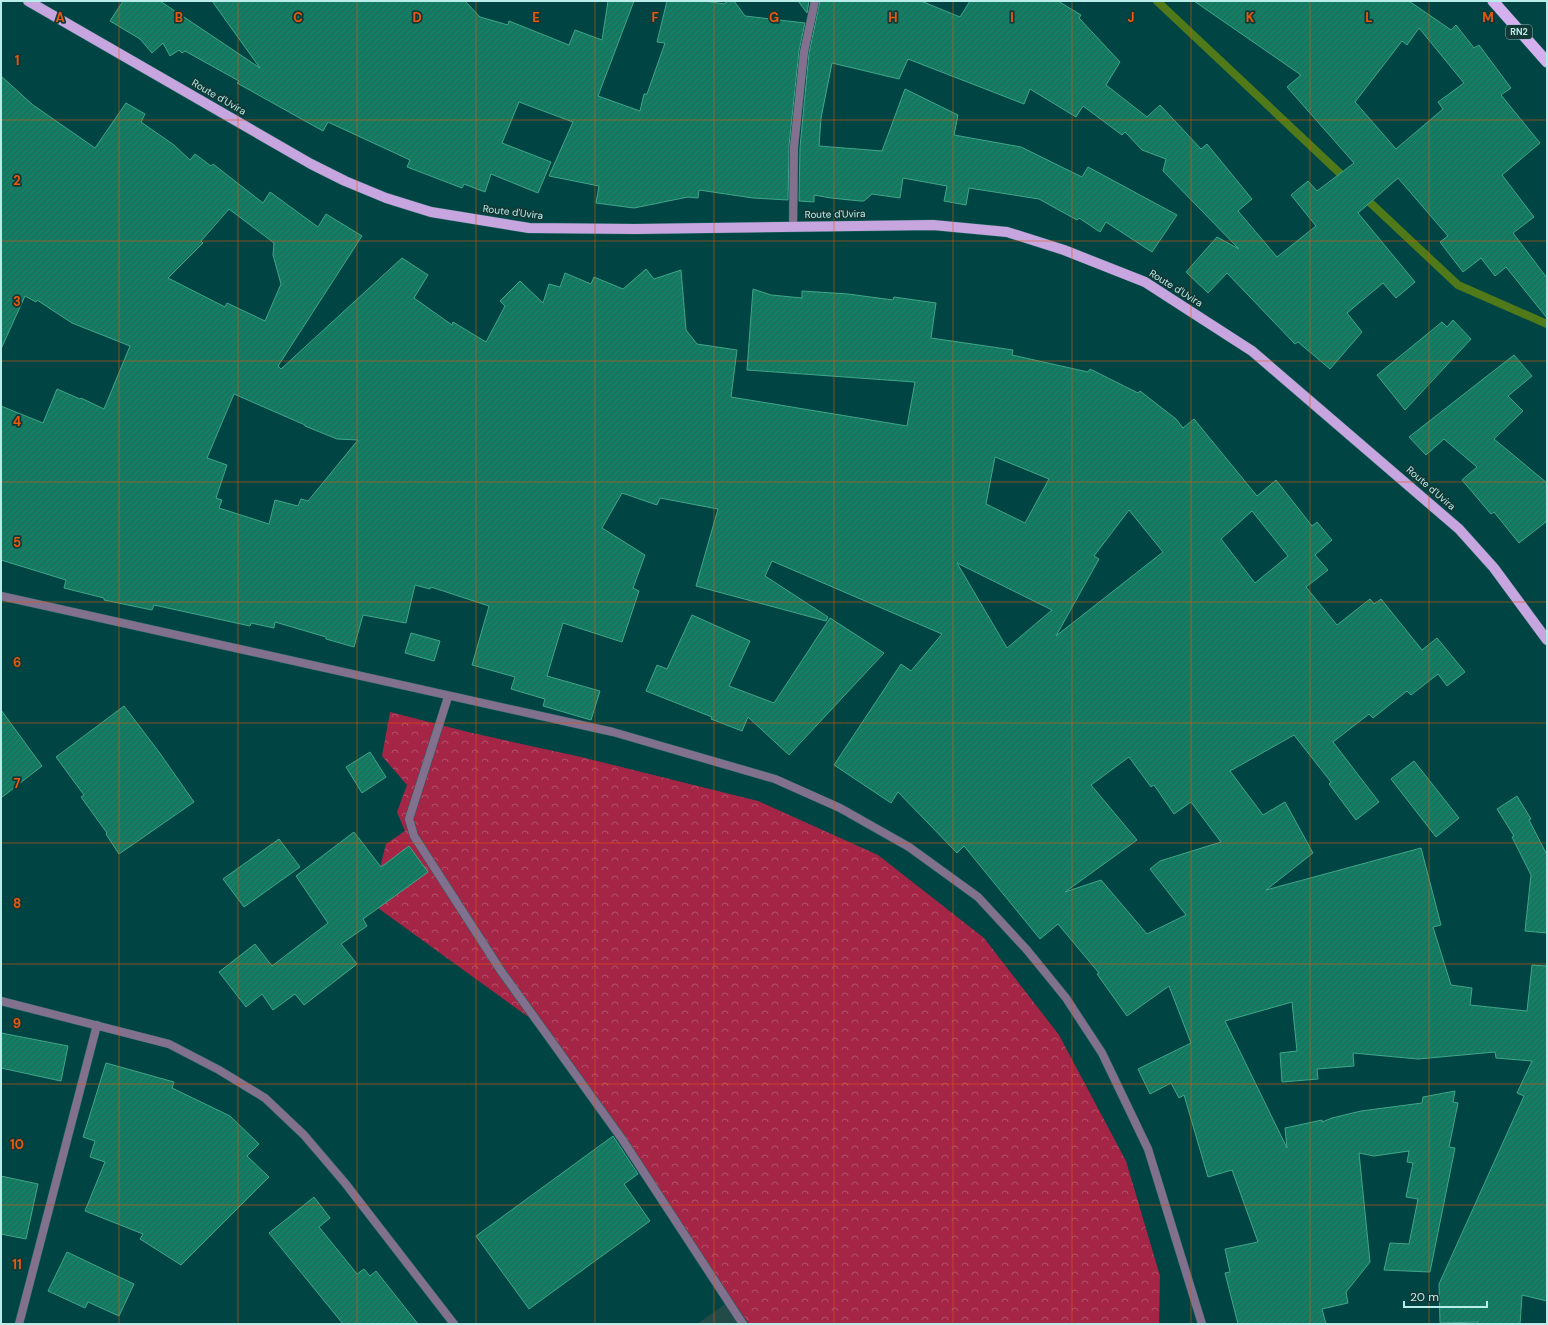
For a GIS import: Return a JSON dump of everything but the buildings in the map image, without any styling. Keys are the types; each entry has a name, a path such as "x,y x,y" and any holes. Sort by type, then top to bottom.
{"highway":[{"name":"RN2","path":"1493,1 1547,62"}],"main road":[{"name":"Route d'Uvira","path":"28,1 311,164 345,181 386,198 432,212 529,228 635,229 933,225 1007,232 1064,250 1145,282 1252,351 1459,529 1494,568 1547,640"}],"street":[{"path":"793,227 794,147 804,52 815,1"},
{"path":"1,596 448,697 613,732 775,779 840,808 909,847 978,897 1027,950 1061,992 1102,1053 1148,1149 1202,1324"},
{"path":"448,697 409,819 414,836 501,970 622,1139 743,1324"},
{"path":"1,1002 168,1044 220,1070 264,1098 304,1135 345,1183 454,1324"},
{"path":"19,1324 97,1025"}],"shaded area":[{"path":"731,1300 749,1324 697,1324"}],"green space":[{"path":"390,712 758,801 878,855 984,938 1059,1035 1126,1161 1160,1276 1159,1324 749,1324 545,1029 371,903 386,844 405,831 397,812 407,785 382,756"}],"waterway":[{"path":"1157,1 1347,180"},
{"path":"1362,195 1458,285 1547,324"}]}
